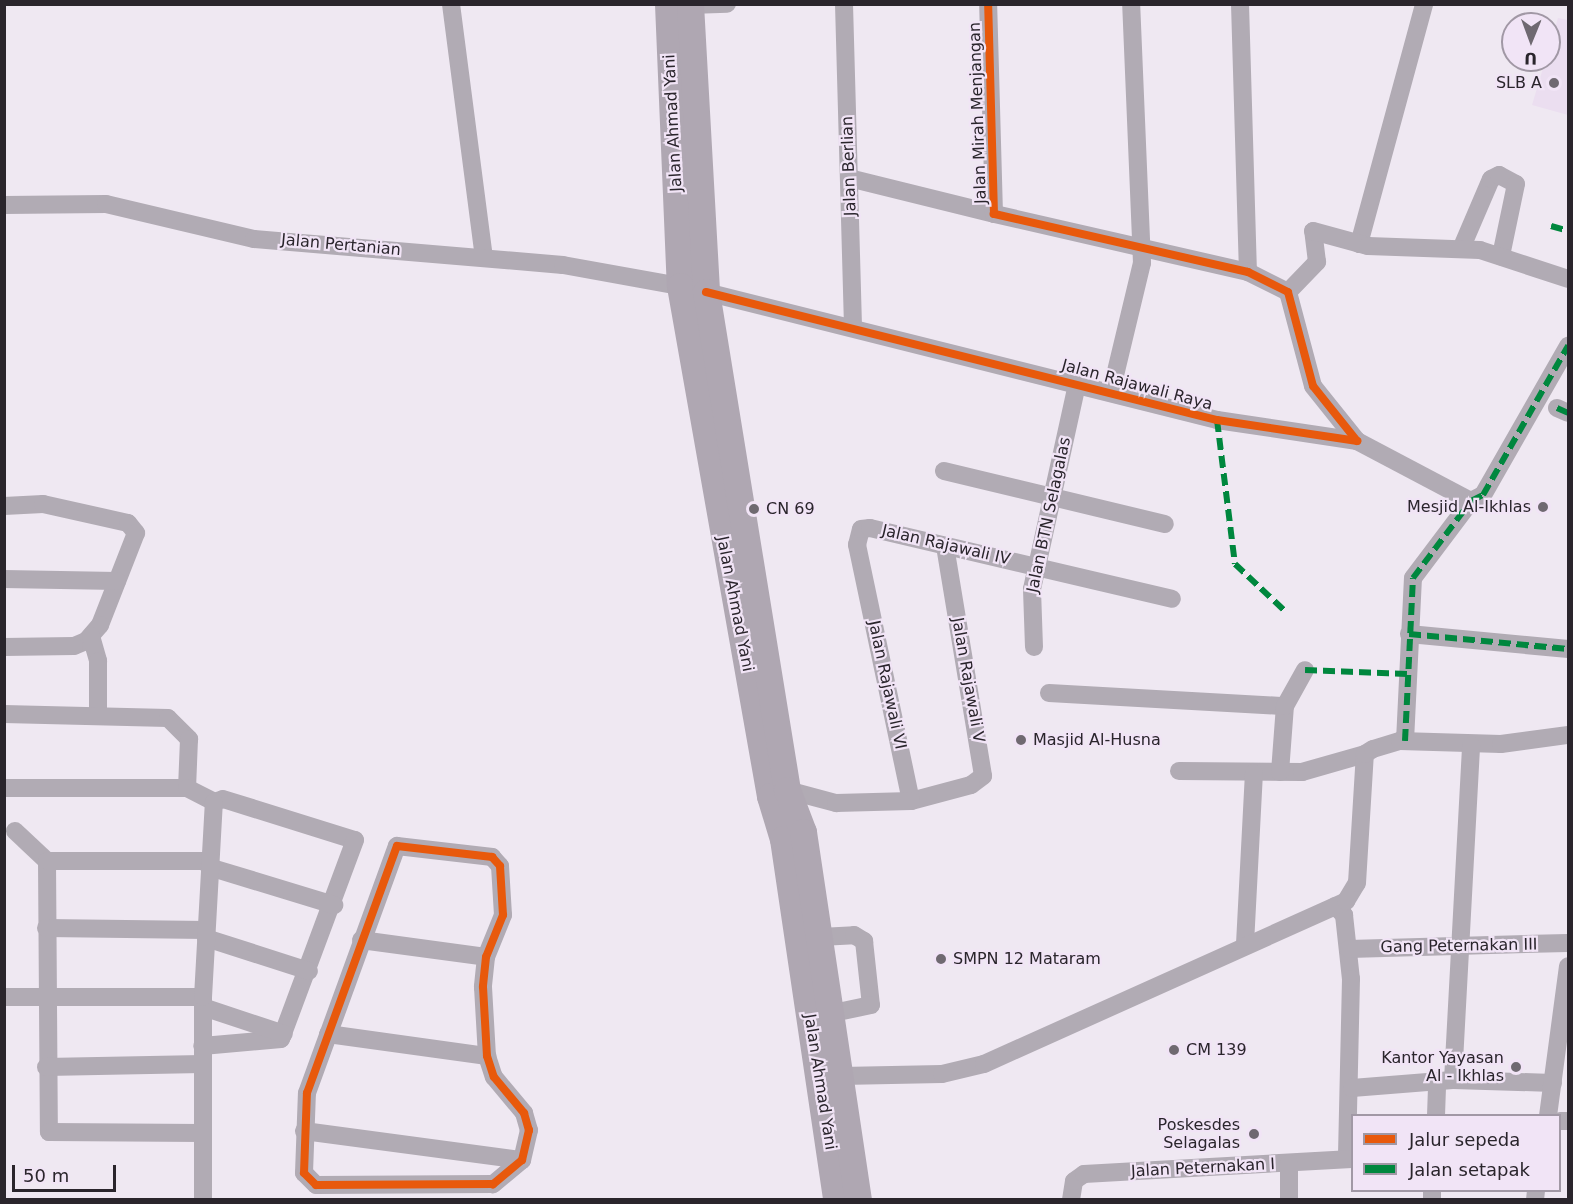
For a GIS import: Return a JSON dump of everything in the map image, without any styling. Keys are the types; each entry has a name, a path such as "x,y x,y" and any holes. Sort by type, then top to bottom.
{"highway":[{"name":"Jalan Ahmad Yani","path":"668,4 693,289 782,795 793,836 841,1150 836,1200"},
{"path":"690,5 693,289"},
{"path":"793,836 820,937 841,1076 841,1150 858,1200"}],"street":[{"path":"451,4 484,258"},
{"path":"690,5 727,4"},
{"name":"Jalan Berlian","path":"844,4 853,327"},
{"name":"Jalan Mirah Menjangan","path":"988,4 997,215"},
{"path":"1111,392 1142,251 1131,4"},
{"path":"1240,4 1248,272"},
{"path":"1359,244 1424,4"},
{"path":"1461,249 1491,178 1498,175 1516,184 1501,256"},
{"path":"849,178 1142,251 1248,272 1288,292 1313,386 1357,441 1471,501"},
{"name":"Jalan Pertanian","path":"4,205 106,204 244,238 595,268 693,289"},
{"path":"1288,292 1317,262 1312,231 1359,244 1461,249 1501,256 1569,279"},
{"name":"Jalan Rajawali Raya","path":"693,289 853,327 1217,420 1357,441"},
{"path":"1405,741 1413,578 1471,501 1483,495 1569,346"},
{"name":"Jalan BTN Selagalas","path":"1034,647 1030,610 1036,566 1077,384"},
{"path":"944,471 1052,495 1165,524"},
{"path":"4,506 43,504 128,523 136,542 91,636 74,646 4,647"},
{"name":"Jalan Rajawali IV","path":"858,532 868,528 1172,599"},
{"name":"Jalan Rajawali VI","path":"858,532 911,801"},
{"name":"Jalan Rajawali V","path":"911,801 975,783 984,772 945,546"},
{"path":"4,579 117,581"},
{"path":"1409,634 1569,649"},
{"path":"91,636 98,661 98,714"},
{"path":"1280,772 1285,706 1305,670"},
{"path":"1049,693 1285,706"},
{"path":"4,714 160,716 182,728 189,739 187,788"},
{"path":"1179,771 1316,770 1405,741 1471,745 1569,735"},
{"path":"1437,1114 1445,1081 1461,943 1471,745"},
{"path":"841,1076 942,1074 984,1064 1245,944 1335,906 1356,888 1365,754"},
{"path":"1245,944 1254,772"},
{"path":"4,788 187,788 214,802 222,799 353,837 334,905 284,1034 273,1041 202,1055 46,1067"},
{"path":"782,795 836,803 911,801"},
{"path":"203,1200 203,1002 214,802"},
{"path":"15,831 47,861 209,864 334,905"},
{"path":"397,846 481,855 498,861 503,906 486,957 487,1056 494,1077 524,1113 529,1130 522,1160 513,1172 486,1186 399,1192 309,1183 303,1168 307,1093 361,940 397,846"},
{"path":"47,861 45,997 49,1132 202,1133"},
{"path":"1335,906 1344,915 1349,949 1351,1114"},
{"path":"46,928 206,934 309,971"},
{"path":"820,937 854,935 864,941 871,1005 832,1013"},
{"path":"361,940 486,957"},
{"name":"Gang Peternakan III","path":"1349,949 1461,943 1569,943"},
{"path":"1548,1114 1569,966"},
{"path":"4,997 203,1002 284,1034"},
{"path":"328,1034 487,1056"},
{"path":"1352,1088 1445,1081 1553,1083"},
{"path":"1350,1159 1351,1124"},
{"path":"304,1131 522,1160"},
{"name":"Jalan Peternakan I","path":"1071,1200 1074,1181 1084,1174 1350,1159"},
{"path":"1289,1163 1289,1200"}],"shaded area":[{"name":"SLB A","path":"1561,19 1568,20 1568,115 1532,105 1542,72 1561,72"}],"marked path":[{"path":"1551,226 1568,231"},
{"path":"1405,741 1413,578 1471,501 1483,495 1568,346"},
{"path":"1557,408 1568,413"},
{"path":"1217,420 1235,564 1286,612"},
{"path":"1409,634 1568,649"},
{"path":"1305,670 1407,674"}],"cycle path":[{"path":"706,292 1217,420 1357,441 1313,386 1288,292 1248,272 994,214 988,4"},
{"path":"397,846 492,857 500,866 503,915 486,957 483,987 487,1056 494,1077 524,1113 529,1130 522,1160 493,1184 316,1185 304,1173 307,1093 397,846"}],"place":[{"name":"SLB A","path":"1554,83"},
{"name":"Mesjid Al-Ikhlas","path":"1543,507"},
{"name":"CN 69","path":"754,509"},
{"name":"Masjid Al-Husna","path":"1021,740"},
{"name":"SMPN 12 Mataram","path":"941,959"},
{"name":"CM 139","path":"1174,1050"},
{"name":"Kantor Yayasan Al - Ikhlas","path":"1516,1067"},
{"name":"Poskesdes Selagalas","path":"1254,1134"}]}
